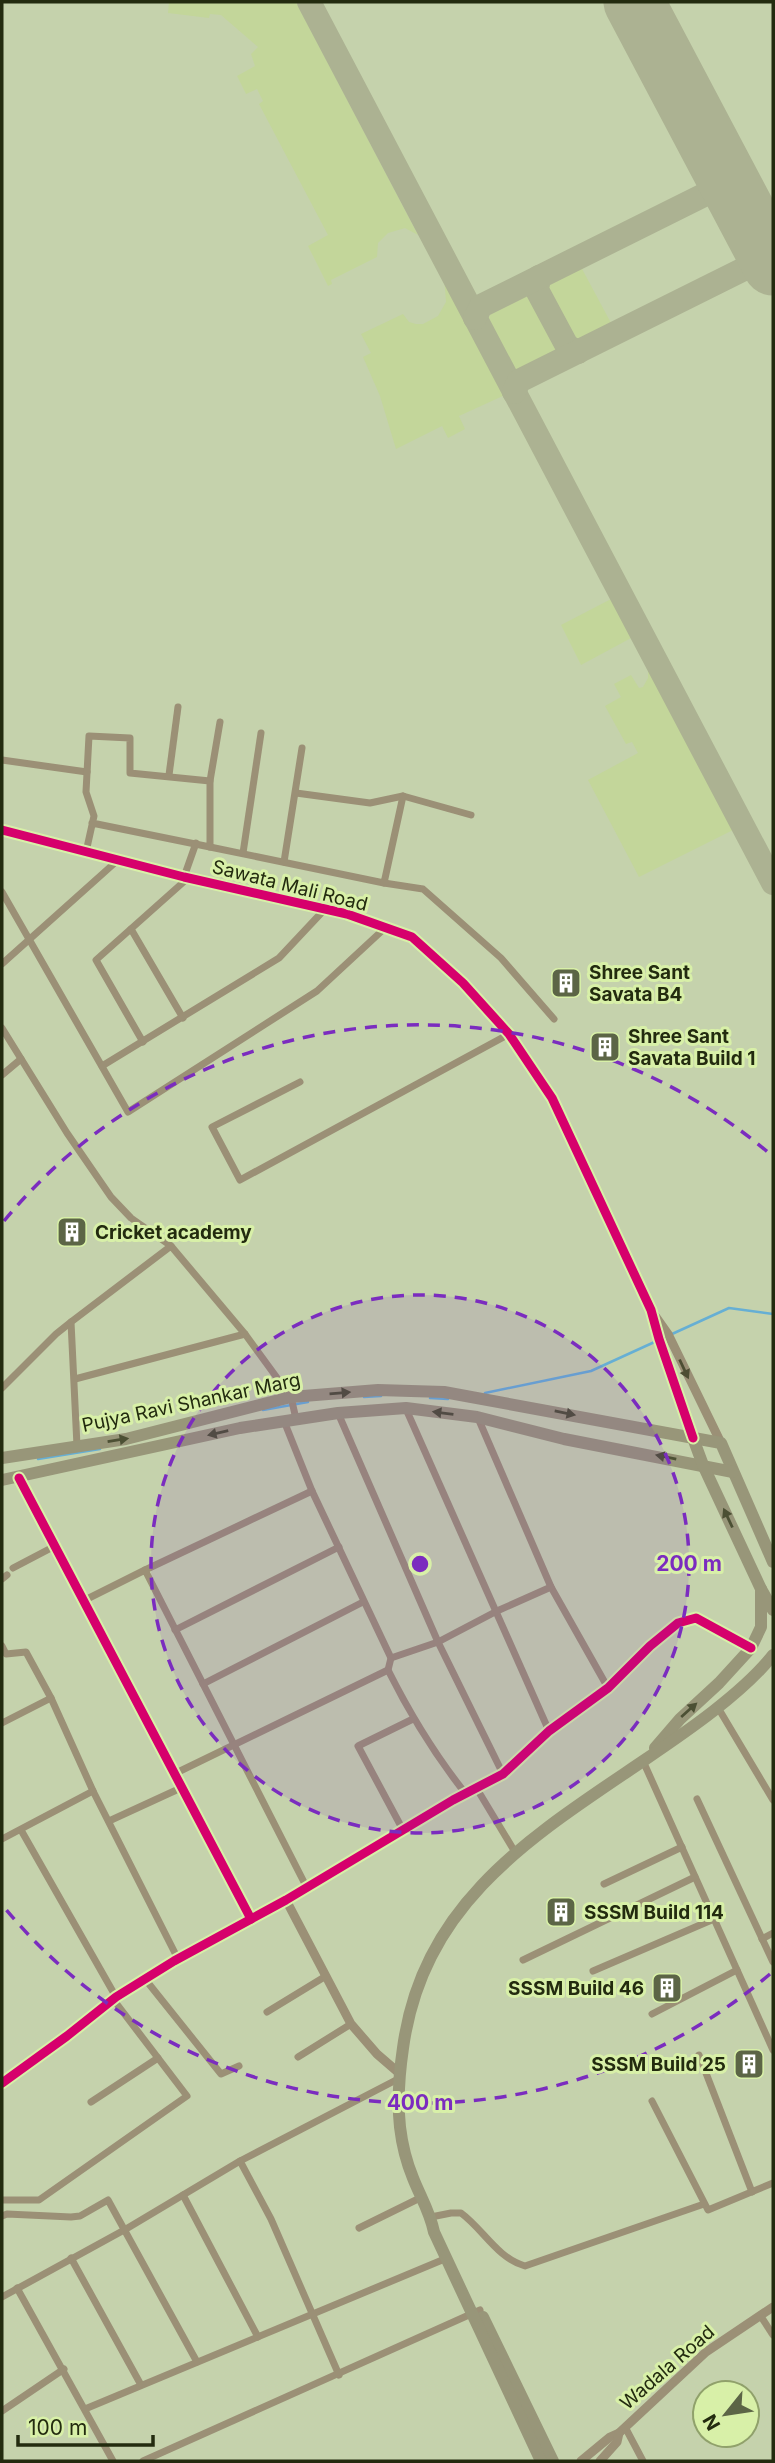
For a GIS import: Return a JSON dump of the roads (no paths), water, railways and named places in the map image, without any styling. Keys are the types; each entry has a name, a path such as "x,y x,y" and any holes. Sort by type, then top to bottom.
{"main road":[{"name":"Pujya Ravi Shankar Marg","path":"2,1458 126,1439 291,1397 378,1390 444,1392 721,1443"},
{"path":"2,1480 240,1428 338,1413 406,1408 477,1417 564,1439 733,1472"},
{"path":"693,1437 703,1465 761,1590 773,1610"},
{"path":"721,1443 773,1562"},
{"path":"643,1761 680,1719 719,1683 751,1648 761,1627 761,1590"},
{"path":"553,2461 434,2232 431,2217 405,2154 398,2105 399,2076 410,2007 445,1931 464,1903 515,1852 686,1732 773,1655"},
{"path":"431,2217 441,2228 541,2461"}],"street":[{"path":"169,775 178,707"},
{"path":"210,847 210,780 220,722"},
{"path":"243,853 261,733"},
{"path":"86,852 94,816 86,792 89,736 131,738 130,773 210,780"},
{"path":"284,862 302,748"},
{"path":"2,760 87,772"},
{"path":"296,793 370,803 402,796 471,815"},
{"path":"384,883 402,796"},
{"path":"92,822 423,889 501,958 554,1018"},
{"name":"Sawata Mali Road","path":"2,830 186,877 347,914 412,937 463,983 509,1034 552,1098 651,1310 693,1437"},
{"path":"142,1042 96,960 186,877 196,843"},
{"path":"2,964 118,860"},
{"path":"2,892 128,1112 317,991 386,928"},
{"path":"102,1066 279,958 325,909"},
{"path":"131,929 183,1018"},
{"path":"2,1028 73,1142 111,1197 131,1218 171,1246 246,1334 291,1397 290,1420 312,1491 391,1658 388,1670 431,1750 466,1794"},
{"path":"300,1082 212,1127 240,1180 509,1034"},
{"path":"2,1075 22,1059"},
{"path":"2,1388 56,1334 171,1246"},
{"path":"651,1310 668,1334 721,1443"},
{"path":"71,1322 77,1446"},
{"path":"75,1379 246,1334"},
{"path":"406,1408 550,1731"},
{"path":"338,1413 438,1642 503,1774"},
{"path":"477,1417 551,1587 608,1688"},
{"path":"19,1478 251,1919"},
{"path":"83,1601 312,1491"},
{"path":"13,1568 55,1546"},
{"path":"175,1630 339,1547"},
{"path":"145,1570 307,1888"},
{"path":"391,1658 438,1642 551,1587"},
{"path":"203,1684 363,1602"},
{"path":"2,2083 114,1998 503,1774 550,1731 608,1688 650,1646 678,1623 696,1618 751,1648"},
{"path":"2,1646 4,1656 26,1652 178,1959"},
{"path":"176,1773 388,1670"},
{"path":"2,1723 51,1698"},
{"path":"717,1706 773,1800"},
{"path":"403,1830 358,1746 413,1719"},
{"path":"643,1761 773,2050"},
{"path":"109,1821 183,1787"},
{"path":"477,1789 515,1852"},
{"path":"2,1839 93,1791"},
{"path":"697,1799 773,1962"},
{"path":"2,2200 39,2200 187,2096 114,1998 21,1830"},
{"path":"604,1884 682,1847"},
{"path":"523,1960 695,1877"},
{"path":"2,2297 240,2161 399,2076 351,2024 286,1900"},
{"path":"593,1971 714,1919"},
{"path":"762,1939 773,1933"},
{"path":"652,2014 737,1970"},
{"path":"267,2012 326,1976"},
{"path":"145,1979 222,2074 239,2066"},
{"path":"298,2057 351,2024"},
{"path":"699,2055 752,2192"},
{"path":"92,2102 158,2059"},
{"path":"652,2101 708,2210 773,2183"},
{"path":"240,2161 271,2219 339,2375"},
{"path":"183,2195 258,2337"},
{"path":"359,2228 422,2197"},
{"path":"2,2216 80,2216 108,2200 197,2362"},
{"path":"431,2217 461,2214 495,2246 518,2264 525,2266 704,2204"},
{"path":"71,2258 141,2385"},
{"path":"85,2409 447,2258"},
{"path":"17,2288 113,2461"},
{"name":"Wadala Road","path":"582,2461 622,2430 706,2352 773,2307"},
{"path":"144,2461 476,2312"},
{"path":"760,2315 772,2333"},
{"path":"2,2411 64,2370"},
{"path":"622,2430 643,2461"},
{"name":"Wadala Road","path":"600,2461 617,2442 622,2430"}],"waterway":[{"path":"485,1393 591,1371 729,1308 773,1314"},
{"path":"364,1397 381,1396"},
{"path":"430,1398 448,1399"},
{"path":"263,1410 308,1402"},
{"path":"38,1459 100,1449"}],"place":[{"name":"Shree Sant Savata B4","path":"566,983"},
{"name":"Shree Sant Savata Build 1","path":"605,1047"},
{"name":"Cricket academy","path":"72,1232"},
{"name":"SSSM Build 114","path":"561,1912"},
{"name":"SSSM Build 46","path":"667,1988"},
{"name":"SSSM Build 25","path":"749,2064"}]}
